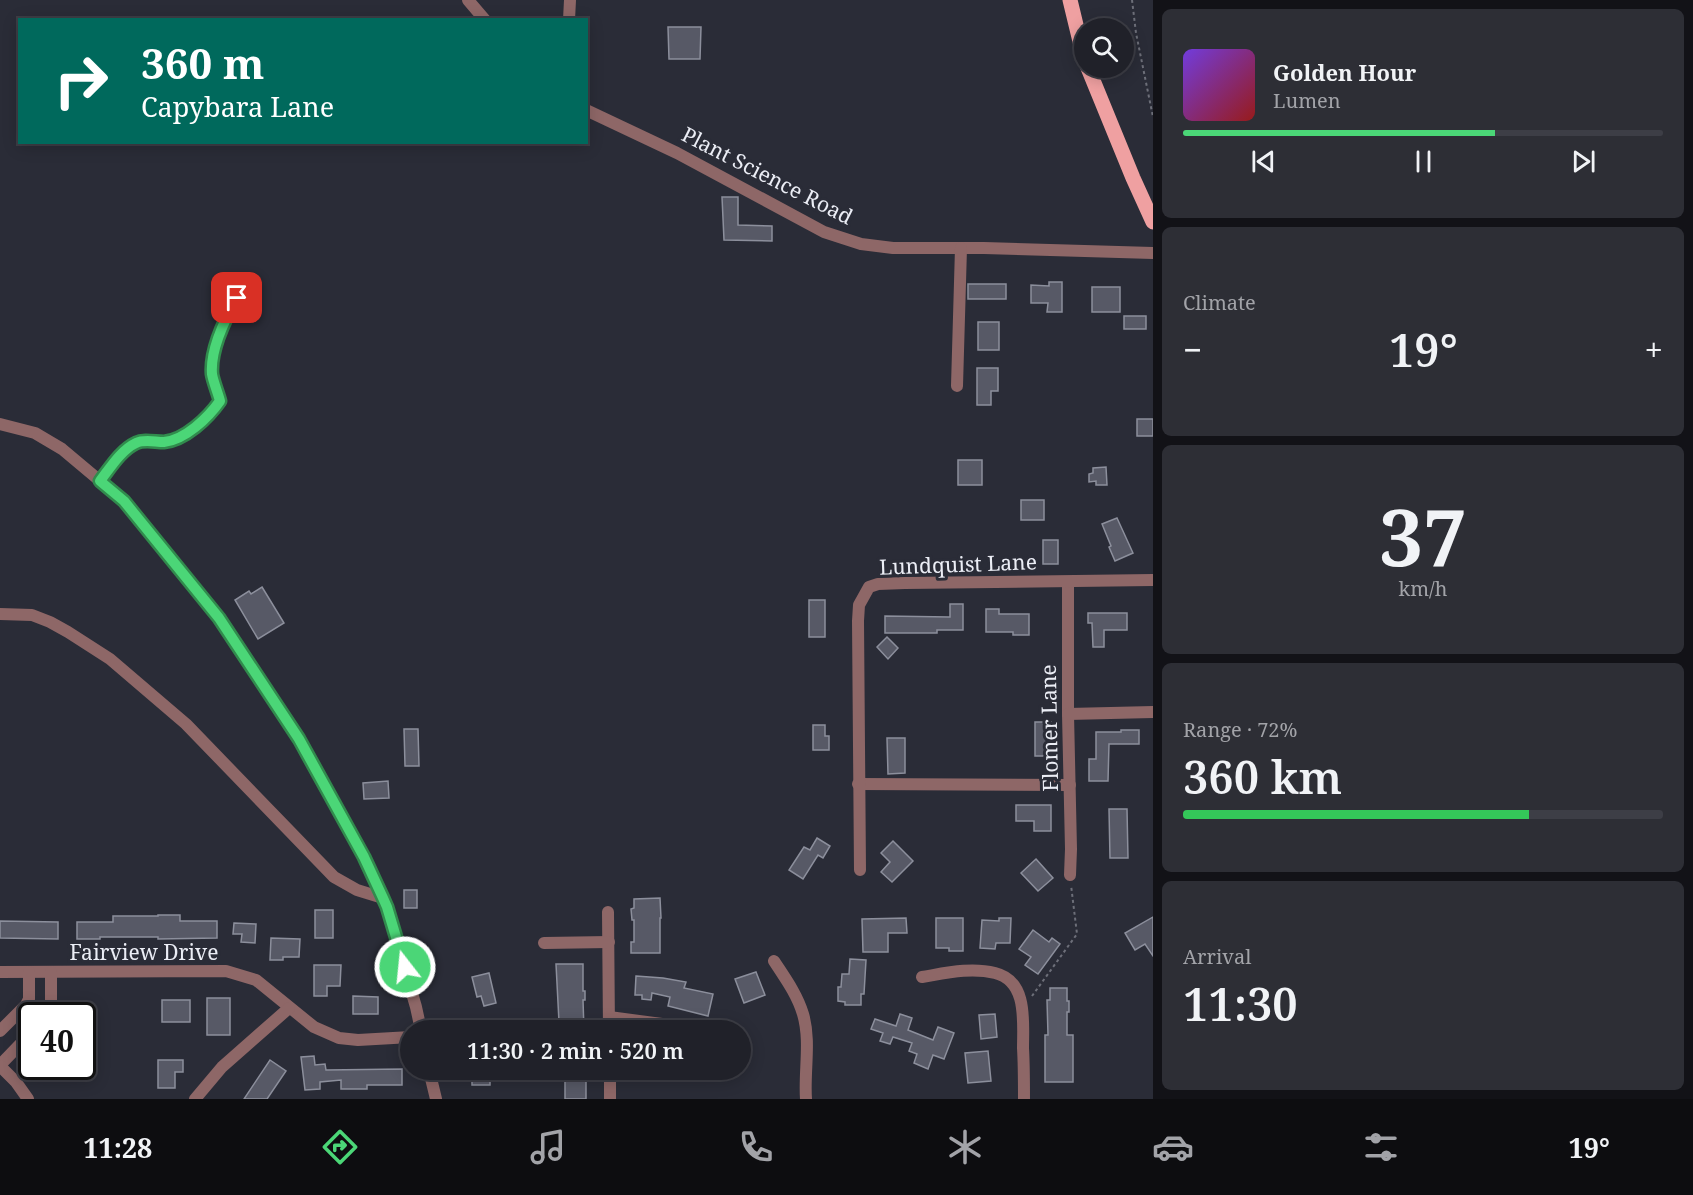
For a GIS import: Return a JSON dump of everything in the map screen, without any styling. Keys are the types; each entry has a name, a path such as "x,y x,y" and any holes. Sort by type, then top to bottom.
{"main road":[{"path":"1070,0 1074,18"},
{"path":"1092,78 1153,222"}],"street":[{"path":"468,0 483,18"},
{"path":"569,18 570,0"},
{"name":"Plant Science Road","path":"588,111 677,153 824,232 861,243 893,248 1153,253"},
{"path":"957,386 961,248"},
{"path":"100,481 127,448 138,442 165,442 177,439 206,419 215,409 220,401 212,377 212,364 220,333 237,298"},
{"path":"0,424 36,433 62,449 124,501 219,618 299,739 364,857 387,907 419,1020"},
{"name":"Lundquist Lane","path":"860,870 858,621 859,605 869,587 878,584 905,583 1153,580"},
{"name":"Flomer Lane","path":"1068,582 1070,875"},
{"path":"0,614 32,615 50,622 110,659 186,724 334,877 357,890 383,898"},
{"path":"1068,714 1153,712"},
{"path":"858,784 1070,785"},
{"path":"608,912 609,1017 632,1020"},
{"path":"544,943 609,942"},
{"path":"774,961 792,988 803,1015 806,1099"},
{"name":"Fairview Drive","path":"0,972 226,971 256,980 314,1027 339,1038 358,1040 400,1038"},
{"path":"922,977 958,971 981,971 997,973 1009,979 1018,992 1023,1008 1024,1099"},
{"path":"0,1031 26,1005 29,999 29,972"},
{"path":"51,972 51,1002"},
{"path":"195,1099 222,1066 289,1008"},
{"path":"18,1047 0,1066 16,1082 28,1099"},
{"path":"431,1080 436,1099"},
{"path":"609,1080 610,1099"}],"path":[{"path":"1132,0 1136,33 1153,117"},
{"path":"1023,1008 1077,934 1070,875"}],"building":[{"path":"668,27 701,27 700,59 669,59"},
{"path":"722,197 738,197 738,225 772,226 772,241 724,240"},
{"path":"1049,282 1062,282 1062,312 1047,312 1048,303 1031,303 1031,285 1049,286"},
{"path":"968,284 1006,284 1006,299 968,299"},
{"path":"1092,287 1120,287 1120,312 1092,312"},
{"path":"1124,316 1146,316 1146,329 1124,329"},
{"path":"978,322 999,322 999,350 978,350"},
{"path":"977,368 998,368 998,391 991,391 991,405 977,405"},
{"path":"1137,419 1153,419 1153,436 1137,436"},
{"path":"958,460 982,460 982,485 958,485"},
{"path":"1106,467 1107,485 1096,485 1096,481 1089,482 1089,474 1093,473 1093,468"},
{"path":"1021,500 1044,500 1044,520 1021,520"},
{"path":"1117,518 1133,553 1115,561 1102,524"},
{"path":"1043,540 1058,540 1058,564 1043,564"},
{"path":"262,587 284,623 258,639 235,600 249,591 251,594"},
{"path":"809,600 825,600 825,637 809,637"},
{"path":"950,604 963,604 963,630 937,630 937,633 885,633 885,616 950,617"},
{"path":"986,609 999,609 999,614 1029,614 1029,635 1013,635 1013,632 986,632"},
{"path":"1088,613 1127,613 1127,630 1104,630 1104,647 1093,647 1092,623 1088,623"},
{"path":"887,637 898,648 888,659 877,647"},
{"path":"1035,722 1051,722 1051,756 1035,756"},
{"path":"813,725 825,725 825,736 829,736 829,750 813,750"},
{"path":"404,729 418,729 419,766 405,766"},
{"path":"1121,730 1139,730 1139,744 1109,744 1108,781 1089,781 1089,759 1096,759 1096,732 1121,732"},
{"path":"887,738 905,738 905,773 888,774"},
{"path":"388,781 389,798 364,799 363,783"},
{"path":"1016,805 1051,805 1051,831 1034,831 1034,821 1016,821"},
{"path":"1109,809 1127,809 1128,858 1110,858"},
{"path":"817,838 830,846 823,858 818,855 803,879 789,870 804,847 810,850"},
{"path":"893,841 913,861 892,882 881,872 890,862 881,853"},
{"path":"1036,859 1053,878 1038,891 1021,873"},
{"path":"404,890 417,890 417,908 404,908"},
{"path":"660,898 660,953 631,953 631,942 634,942 634,920 632,920 631,909 634,908 634,899"},
{"path":"315,910 333,910 333,938 315,938"},
{"path":"180,915 180,921 217,921 217,938 100,937 100,939 77,939 77,922 113,922 113,916"},
{"path":"1153,917 1153,956 1145,944 1135,950 1125,933"},
{"path":"906,918 907,933 888,933 888,952 863,952 862,919"},
{"path":"936,918 963,918 963,951 936,948"},
{"path":"999,918 1011,918 1010,943 996,943 995,949 980,948 982,920 999,921"},
{"path":"0,921 58,922 58,939 0,938"},
{"path":"234,923 256,924 255,943 241,942 242,934 233,934"},
{"path":"1033,930 1049,942 1052,938 1060,944 1038,974 1025,965 1031,957 1019,949"},
{"path":"271,938 300,939 299,957 270,960"},
{"path":"850,959 866,960 861,1005 845,1005 845,1002 838,1001 838,987 841,987 842,974 849,974"},
{"path":"556,964 583,964 584,1020 559,1020"},
{"path":"314,965 341,965 340,986 327,986 327,996 314,996"},
{"path":"756,972 765,995 744,1003 735,979"},
{"path":"489,973 496,1003 484,1006 481,996 477,997 472,977"},
{"path":"636,976 686,982 684,988 713,994 708,1016 668,1006 670,997 652,993 651,1000 642,999 642,995 635,995"},
{"path":"1050,988 1067,988 1069,1012 1067,1012 1067,1035 1073,1035 1073,1082 1045,1082 1045,1035 1048,1035 1047,1000 1050,1000"},
{"path":"353,996 378,997 378,1014 353,1014"},
{"path":"207,998 230,998 230,1035 207,1035"},
{"path":"162,1000 190,1000 190,1022 162,1022"},
{"path":"900,1014 912,1018 908,1030 933,1040 938,1027 954,1033 944,1059 933,1055 928,1069 914,1063 917,1054 909,1051 912,1043 893,1037 890,1044 880,1041 883,1033 871,1029 875,1019 896,1026"},
{"path":"995,1014 997,1037 981,1039 979,1015"},
{"path":"988,1051 991,1081 968,1083 965,1053"},
{"path":"314,1056 315,1065 325,1064 326,1070 400,1069 402,1085 367,1085 367,1089 341,1089 341,1080 320,1082 320,1089 305,1090 301,1057"},
{"path":"158,1060 183,1060 183,1072 175,1072 175,1088 158,1088"},
{"path":"270,1060 286,1071 267,1099 244,1099"},
{"path":"472,1080 490,1080 490,1085 472,1085"},
{"path":"565,1080 586,1080 586,1099 565,1099"}],"route":[{"path":"237,298 220,333 212,364 212,377 220,401 215,409 206,419 177,439 165,442 138,442 127,448 100,481 124,501 219,618 299,739 364,857 387,907 405,967"}]}
